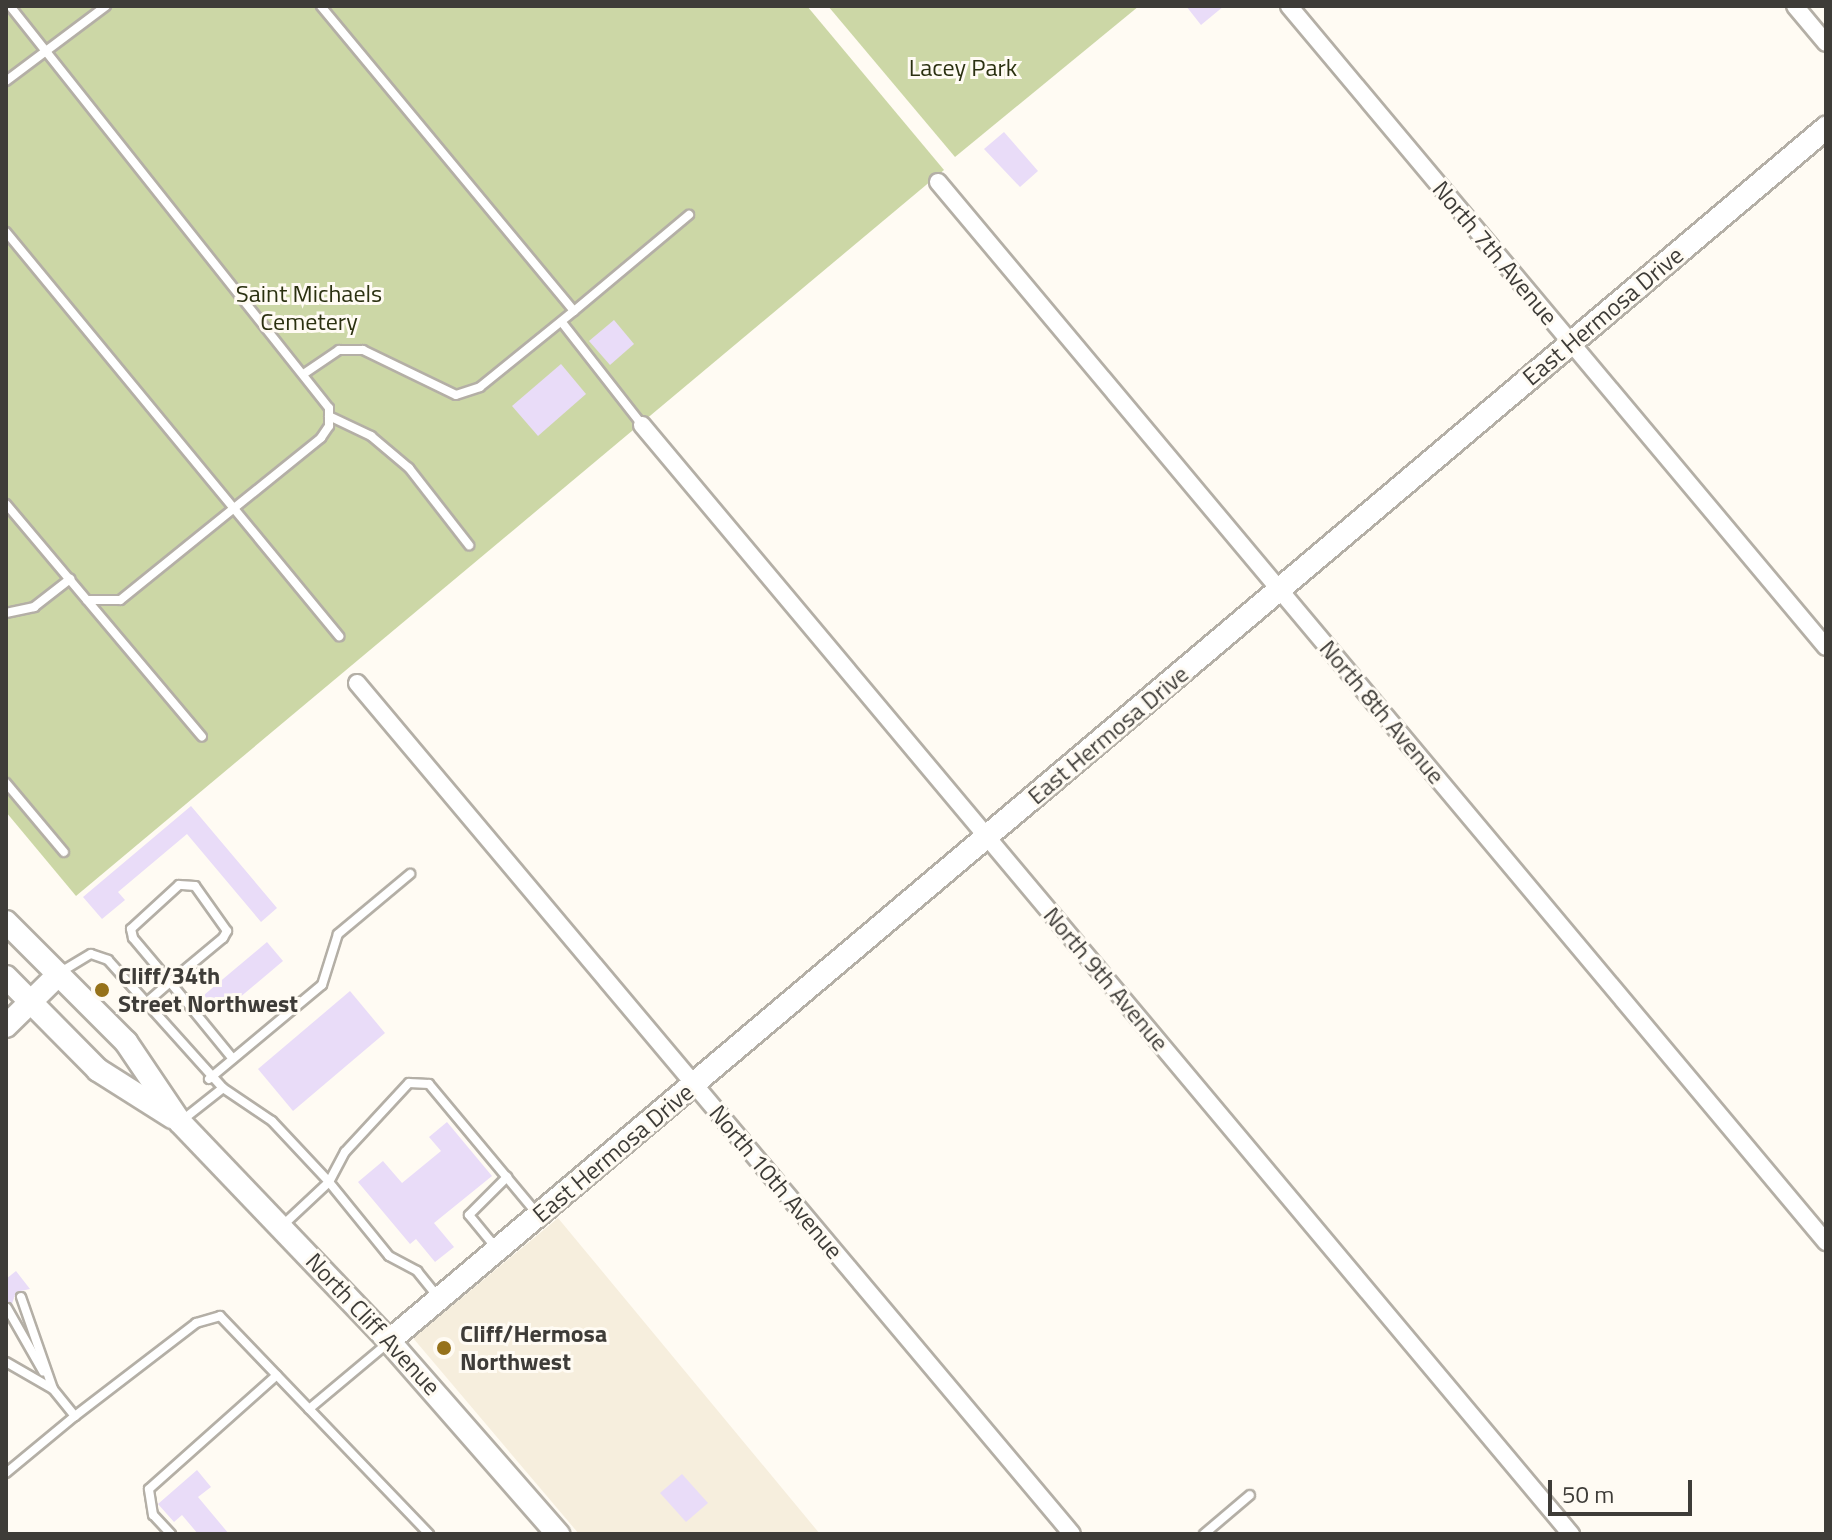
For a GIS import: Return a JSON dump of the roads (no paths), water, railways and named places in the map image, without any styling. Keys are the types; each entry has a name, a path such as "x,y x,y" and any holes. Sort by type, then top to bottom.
{"street":[{"name":"North 7th Avenue","path":"1289,6 1826,647"},
{"path":"1795,6 1826,43"},
{"name":"East Hermosa Drive","path":"389,1341 1826,128"},
{"name":"North 8th Avenue","path":"938,182 1826,1242"},
{"name":"North 9th Avenue","path":"642,425 1571,1534"},
{"name":"North 10th Avenue","path":"357,683 1072,1534"},
{"name":"North Cliff Avenue","path":"6,922 126,1042 180,1122 389,1341 558,1534"},
{"path":"6,1026 59,974"},
{"name":"North Cliff Avenue","path":"6,977 98,1070 180,1122"}],"lane":[{"path":"10,6 45,57 322,393 329,416 321,438 120,600 87,600"},
{"path":"6,81 45,57 106,6"},
{"path":"321,6 574,311"},
{"path":"305,373 339,350 363,350 456,395 480,387 564,325 574,311 689,215"},
{"path":"6,232 339,636"},
{"path":"564,325 642,425"},
{"path":"329,416 371,436 409,468 469,545"},
{"path":"6,504 202,737"},
{"path":"6,521 14,514"},
{"path":"6,613 34,607 70,579"},
{"path":"6,783 64,852"},
{"path":"209,1079 322,985 338,934 410,874"},
{"path":"146,1003 170,982 227,931 227,923 187,883 131,929 170,982 233,1059"},
{"path":"59,974 81,957 100,955 146,1003 209,1079 272,1121 329,1182 389,1256 417,1271 440,1299"},
{"path":"282,1226 329,1182 345,1152 409,1083 419,1081 445,1101 538,1216"},
{"path":"180,1122 223,1088"},
{"path":"498,1250 469,1215 507,1177"},
{"path":"21,1297 53,1389"},
{"path":"7,1308 53,1389 75,1416"},
{"path":"6,1473 203,1318 229,1321 426,1530 414,1534"},
{"path":"309,1409 389,1341"},
{"path":"6,1362 53,1389"},
{"path":"171,1534 153,1515 149,1489 277,1375"},
{"path":"1204,1534 1250,1495"}],"place":[{"name":"Cliff/34th Street Northwest","path":"102,990"},
{"name":"Cliff/Hermosa Northwest","path":"444,1348"}],"park label":[{"name":"Lacey Park","path":"963,68"},
{"name":"Saint Michaels Cemetery","path":"309,308"}]}
